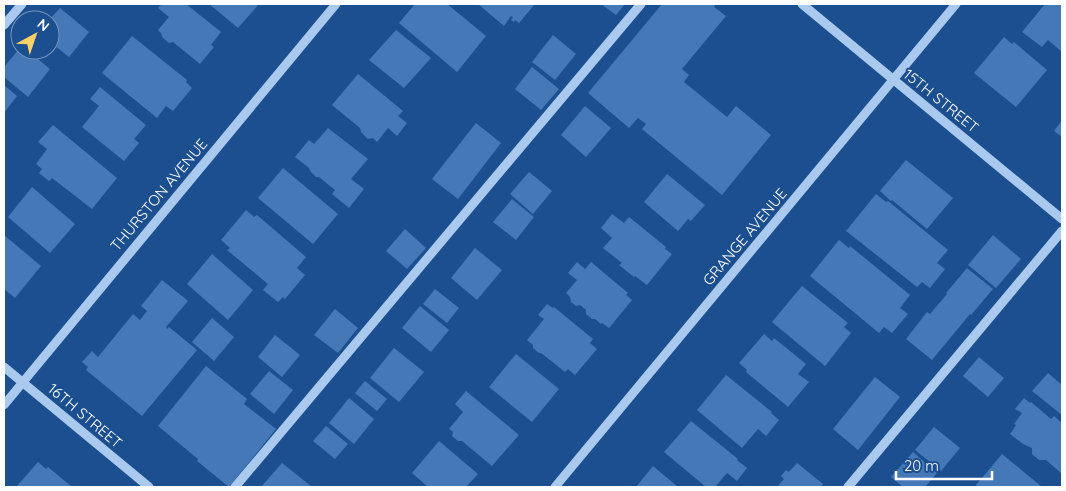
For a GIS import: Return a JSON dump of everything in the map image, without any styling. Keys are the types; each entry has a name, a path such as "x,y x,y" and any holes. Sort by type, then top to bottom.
{"street":[{"path":"4,25 22,4"},
{"name":"THURSTON AVENUE","path":"4,404 336,4"},
{"path":"235,487 641,4"},
{"name":"15TH STREET","path":"802,4 1062,219"},
{"name":"GRANGE AVENUE","path":"555,487 956,4"},
{"path":"848,487 1062,231"},
{"name":"16TH STREET","path":"4,367 149,487"}],"building":[{"path":"162,4 186,4 221,32 211,45 214,47 200,64 173,42 169,43 162,37 158,30 169,17 158,8"},
{"path":"209,4 259,4 238,28"},
{"path":"415,4 447,4 486,36 457,72 399,23"},
{"path":"478,4 535,4 519,23 511,20 513,17 511,16 504,26"},
{"path":"601,4 625,4 616,15"},
{"path":"662,4 716,4 714,7 726,16 682,69 689,75 684,82 727,117 736,106 771,135 722,195 642,129 646,124 638,118 629,128 588,93"},
{"path":"1045,4 1060,4 1062,6 1062,52 1048,40 1042,47 1022,32"},
{"path":"60,8 89,32 69,57 60,50 60,10 58,10"},
{"path":"396,30 431,58 404,88 369,60"},
{"path":"553,35 576,54 555,80 532,62"},
{"path":"132,36 187,80 186,82 192,88 173,111 166,106 157,118 102,73"},
{"path":"1004,37 1012,44 1014,42 1047,70 1016,107 974,73"},
{"path":"10,60 39,60 50,69 28,97 4,77 4,67"},
{"path":"532,67 559,89 541,110 515,89"},
{"path":"358,74 403,111 398,116 407,123 397,136 388,128 377,142 373,138 368,139 361,132 360,128 332,105"},
{"path":"4,85 17,96 4,113"},
{"path":"100,87 146,125 134,139 139,143 124,161 82,127 99,106 90,99"},
{"path":"585,106 611,128 586,157 561,135"},
{"path":"1062,120 1062,137 1054,131"},
{"path":"476,123 501,143 458,199 432,179"},
{"path":"53,125 117,178 92,209 52,178 49,181 39,173 42,169 36,164 47,149 38,142"},
{"path":"328,128 368,159 351,179 364,189 349,208 332,194 335,190 319,177 316,177 309,168 295,157 309,140 314,144"},
{"path":"906,160 953,198 927,229 880,191"},
{"path":"283,168 338,214 313,244 258,198"},
{"path":"529,172 552,191 533,214 510,194"},
{"path":"667,174 705,205 691,221 688,219 678,231 644,202"},
{"path":"32,187 75,224 50,253 8,217"},
{"path":"876,194 886,202 888,201 948,250 937,263 945,269 930,288 922,282 917,287 846,231"},
{"path":"512,199 534,217 516,240 493,222"},
{"path":"246,210 254,217 257,215 306,257 297,268 305,275 285,299 283,297 278,302 263,290 268,284 227,250 230,248 221,240"},
{"path":"612,214 624,223 629,217 672,254 647,285 619,265 622,263 603,248 612,238 601,228"},
{"path":"405,229 426,248 407,269 386,251"},
{"path":"4,235 41,266 15,298 4,289"},
{"path":"993,235 1021,259 996,288 968,265"},
{"path":"839,240 849,248 850,246 910,295 900,308 908,314 892,333 884,327 879,333 810,276"},
{"path":"475,248 502,270 477,300 451,278"},
{"path":"212,254 253,290 228,320 187,284"},
{"path":"577,262 585,269 591,262 628,293 626,295 632,300 609,328 592,319 580,305 576,306 571,302 570,297 566,293 577,280 568,273"},
{"path":"967,268 993,289 932,360 906,339 927,312 930,314"},
{"path":"162,280 188,301 166,327 167,329 169,327 197,350 142,416 86,370 88,367 82,362 92,351 98,357 133,314 140,320 147,311 141,306"},
{"path":"802,286 848,323 844,327 851,333 825,366 772,322"},
{"path":"435,289 459,308 447,323 423,304"},
{"path":"547,304 554,307 593,339 590,343 597,349 575,375 568,369 565,372 533,348 533,345 527,340 544,319 538,315"},
{"path":"420,306 449,330 431,352 402,328"},
{"path":"335,309 358,328 338,353 314,335"},
{"path":"212,318 234,337 214,361 192,342"},
{"path":"764,334 772,341 774,338 806,364 798,374 809,382 788,407 746,372 747,370 739,363"},
{"path":"275,335 300,355 282,377 258,357"},
{"path":"394,348 424,372 399,402 370,378"},
{"path":"516,354 559,389 532,422 489,387"},
{"path":"979,357 1004,378 988,397 963,376"},
{"path":"206,366 247,399 244,404 276,429 229,487 158,426"},
{"path":"269,371 293,390 274,414 250,394"},
{"path":"1048,373 1062,385 1062,415 1032,391"},
{"path":"726,375 772,412 779,420 766,436 758,429 742,448 697,410"},
{"path":"875,377 900,397 858,450 833,429"},
{"path":"365,381 387,399 377,411 355,393"},
{"path":"466,391 519,435 492,466 462,441 458,441 452,436 453,432 449,429 463,412 455,404"},
{"path":"349,398 374,419 354,444 329,423"},
{"path":"1024,398 1051,419 1054,416 1062,423 1062,474 1046,460 1039,460 1032,454 1032,448 1010,434 1022,413 1015,409"},
{"path":"691,421 747,468 737,481 727,473 715,487 706,487 664,452"},
{"path":"326,426 348,444 335,459 313,441"},
{"path":"934,427 960,448 941,471 915,450"},
{"path":"439,441 478,474 466,487 428,487 412,473"},
{"path":"913,452 937,473 925,487 903,487 891,477"},
{"path":"1002,454 1042,487 978,487 976,485"},
{"path":"38,462 46,469 48,467 72,487 16,487"},
{"path":"282,463 312,487 261,487"},
{"path":"797,463 823,484 821,487 777,487 784,479 781,476 786,470 789,472"},
{"path":"653,466 678,487 636,487"}]}
